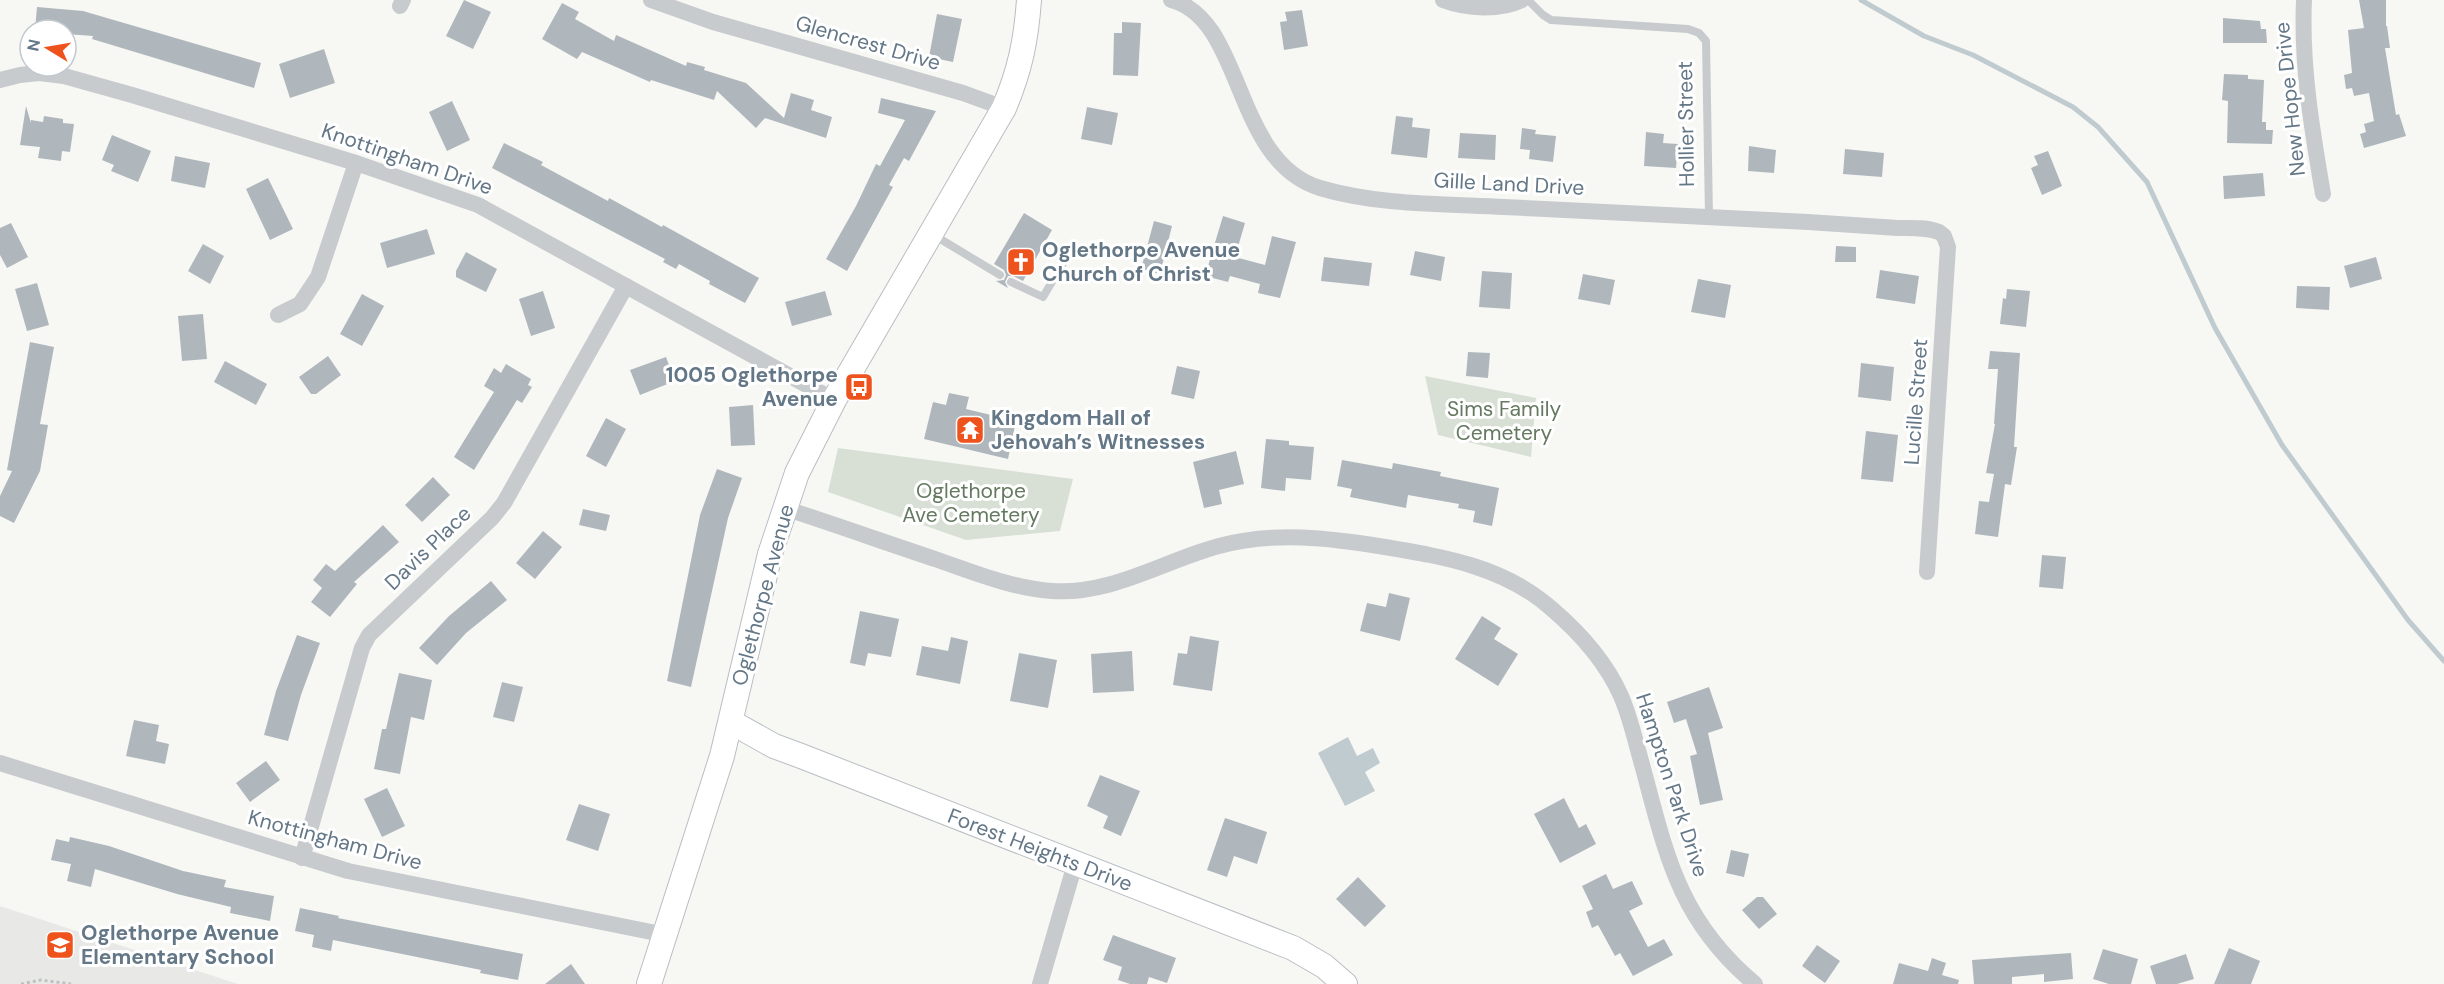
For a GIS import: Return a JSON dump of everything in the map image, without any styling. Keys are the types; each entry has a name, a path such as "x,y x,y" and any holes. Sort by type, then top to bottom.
{"main road":[{"name":"Oglethorpe Avenue","path":"649,984 731,723 770,554 797,473 834,400 1004,108 1018,75 1024,52 1029,0"},
{"name":"Forest Heights Drive","path":"731,723 774,746 1293,948 1324,966 1345,984"}],"street":[{"name":"Glencrest Drive","path":"651,0 706,20 963,93 1004,108"},
{"path":"1443,0 1493,8 1511,6 1522,0"},
{"name":"New Hope Drive","path":"2304,0 2305,51 2312,132 2324,194"},
{"name":"Gille Land Drive","path":"1181,2 1210,27 1254,123 1272,152 1283,166 1306,183 1360,197 1430,203 1933,230 1944,236"},
{"name":"Knottingham Drive","path":"0,80 29,74 64,76 356,163 478,205 834,400"},
{"path":"278,315 300,304 318,277 356,163"},
{"name":"Lucille Street","path":"1927,573 1948,247 1944,236"},
{"name":"Davis Place","path":"302,858 362,648 369,635 492,518 504,503 626,286"},
{"name":"Hampton Park Drive","path":"784,508 1000,581 1053,591 1081,591 1108,586 1217,546 1276,537 1310,537 1353,542 1455,560 1493,572 1550,606 1592,649 1611,677 1622,698 1632,726 1664,848 1683,895 1700,926 1741,972 1755,984"},
{"name":"Knottingham Drive","path":"0,763 302,858 386,880 666,935"},
{"path":"1040,984 1075,864"}],"lane":[{"name":"Hollier Street","path":"1528,0 1547,18 1688,29 1699,33 1706,41 1709,217"},
{"path":"932,234 999,275"},
{"path":"1011,282 1043,297 1072,248"}],"path":[{"path":"21,984 42,980 71,984"}],"shaded area":[{"path":"1348,737 1357,756 1373,748 1380,763 1365,772 1375,791 1345,806 1318,753"},
{"name":"Oglethorpe Avenue Elementary School","path":"0,906 238,984 0,984"}],"green space":[{"name":"Sims Family Cemetery","path":"1425,376 1536,398 1531,457 1438,435"},
{"name":"Oglethorpe Ave Cemetery","path":"838,448 1073,479 1060,531 966,540 828,492"}],"building":[{"path":"464,0 491,12 473,49 446,36"},
{"path":"2359,0 2386,0 2386,26 2390,48 2385,48 2396,115 2399,114 2406,136 2364,148 2360,134 2366,132 2364,124 2374,121 2369,93 2354,96 2352,88 2346,89 2344,75 2352,73 2348,30 2364,28"},
{"path":"562,3 579,12 575,19 614,41 616,35 686,66 687,62 705,67 704,70 746,83 784,118 791,93 814,100 811,110 832,117 826,138 765,118 756,128 717,91 714,100 651,80 650,82 582,52 577,59 542,39"},
{"path":"37,7 83,11 261,63 254,88 92,39 93,36 78,35 78,18 36,18"},
{"path":"1302,10 1308,46 1284,50 1280,22 1287,21 1285,12"},
{"path":"937,14 962,19 953,62 929,57"},
{"path":"2223,18 2260,21 2261,29 2266,29 2267,43 2223,43"},
{"path":"1122,22 1141,23 1138,76 1113,75 1114,33 1122,33"},
{"path":"324,49 335,83 290,98 279,64"},
{"path":"2224,74 2248,75 2248,79 2264,80 2262,122 2266,122 2266,130 2273,130 2272,144 2227,143 2228,101 2222,100"},
{"path":"881,98 936,111 909,161 904,158 889,185 893,187 847,271 826,259 856,206 876,164 880,166 905,120 878,113"},
{"path":"452,101 470,140 447,151 429,112"},
{"path":"26,106 31,123 31,120 43,122 44,116 63,119 63,123 74,124 70,152 62,151 61,161 38,158 40,147 20,145"},
{"path":"1087,107 1118,113 1112,145 1081,139"},
{"path":"1396,116 1413,118 1412,127 1430,129 1427,158 1391,154"},
{"path":"1522,128 1536,130 1535,134 1556,136 1553,162 1529,159 1530,150 1520,149"},
{"path":"1646,132 1664,134 1663,143 1678,144 1676,168 1644,166"},
{"path":"1460,133 1496,135 1495,160 1458,158"},
{"path":"112,135 151,151 138,182 111,171 114,165 102,160"},
{"path":"504,143 543,162 541,165 608,201 609,198 662,227 663,225 759,278 745,303 709,284 710,281 679,264 676,269 663,262 665,259 492,168"},
{"path":"1749,146 1776,150 1774,173 1748,171"},
{"path":"1845,149 1884,153 1882,177 1843,174"},
{"path":"2048,151 2062,186 2042,195 2031,168 2038,165 2034,156"},
{"path":"175,156 210,163 205,188 171,181"},
{"path":"2263,173 2265,196 2224,199 2223,176"},
{"path":"268,178 293,229 270,240 246,189"},
{"path":"1024,213 1052,230 1023,281 1008,276 1005,282 1008,288 996,281 1004,280 1006,275 1004,270 994,264"},
{"path":"1223,216 1245,223 1235,257 1265,265 1272,236 1296,242 1280,298 1258,293 1260,284 1230,276 1228,282 1205,276"},
{"path":"1154,221 1172,226 1160,274 1141,269"},
{"path":"11,223 28,257 7,268 0,255 0,228"},
{"path":"427,229 435,254 387,268 380,243"},
{"path":"203,244 224,256 210,284 188,271"},
{"path":"1836,246 1856,247 1856,262 1835,262"},
{"path":"1415,251 1445,257 1441,281 1410,275"},
{"path":"466,252 497,269 486,292 456,277 456,271"},
{"path":"1324,257 1372,263 1369,286 1321,281"},
{"path":"2376,257 2382,279 2350,288 2344,266"},
{"path":"1880,270 1919,276 1915,304 1876,298"},
{"path":"1482,271 1512,273 1510,309 1479,307"},
{"path":"1583,274 1615,280 1610,305 1578,299"},
{"path":"1698,279 1731,285 1725,318 1691,312"},
{"path":"37,283 49,325 27,331 15,289"},
{"path":"2297,286 2330,287 2329,310 2296,308"},
{"path":"2007,289 2030,291 2026,327 2000,324 2003,298 2006,299"},
{"path":"543,291 555,328 531,336 519,299"},
{"path":"825,291 832,315 792,326 785,302"},
{"path":"362,294 384,306 362,346 340,334"},
{"path":"203,314 207,359 182,361 178,316"},
{"path":"30,342 54,347 40,424 48,425 40,471 14,523 0,516 0,496 12,471 7,470"},
{"path":"1990,351 2020,353 2014,447 2017,447 2011,485 2005,484 1998,537 1975,534 1979,501 1989,502 1994,474 1986,473 1995,424 1998,369 1988,369"},
{"path":"1468,352 1490,353 1488,378 1466,376"},
{"path":"328,356 341,375 316,394 311,394 299,377"},
{"path":"666,357 675,381 640,395 630,370"},
{"path":"225,361 267,384 256,405 214,382"},
{"path":"1861,363 1894,367 1891,401 1858,397"},
{"path":"506,364 531,379 528,385 532,387 522,403 517,400 474,470 454,457 494,392 484,386 494,368 501,373"},
{"path":"1177,366 1200,371 1194,399 1171,394"},
{"name":"Kingdom Hall of Jehovah’s Witnesses","path":"949,393 969,397 966,409 1016,421 1008,459 924,439 933,402 946,405"},
{"path":"753,405 755,445 731,446 729,407"},
{"path":"606,418 626,429 606,467 586,456"},
{"path":"1866,431 1898,435 1893,482 1861,479"},
{"path":"1266,439 1289,441 1289,445 1314,447 1311,480 1286,478 1285,491 1261,488"},
{"path":"1236,451 1244,484 1219,490 1222,504 1204,508 1193,462"},
{"path":"1342,460 1392,469 1393,463 1441,472 1440,476 1499,488 1492,526 1473,522 1475,511 1458,508 1459,504 1408,495 1406,508 1350,497 1352,489 1337,486"},
{"path":"717,469 742,478 728,518 691,687 667,681 700,515"},
{"path":"433,477 450,495 422,522 405,505"},
{"path":"583,509 610,515 606,531 579,525"},
{"path":"383,525 399,542 354,582 357,584 330,617 311,602 322,588 313,580 326,564 335,571"},
{"path":"543,531 562,547 535,579 516,563"},
{"path":"2042,555 2066,557 2063,589 2039,587"},
{"path":"491,581 507,600 466,633 437,665 419,648 449,616"},
{"path":"1389,593 1410,598 1400,641 1360,631 1367,603 1386,607"},
{"path":"860,611 899,619 891,657 868,653 865,666 850,663"},
{"path":"1482,616 1501,628 1494,639 1518,654 1498,686 1455,659"},
{"path":"297,635 320,643 301,695 288,741 264,735 276,691"},
{"path":"1190,636 1219,641 1212,691 1173,685 1178,653 1187,654"},
{"path":"951,637 968,641 960,684 916,675 922,646 948,651"},
{"path":"1132,651 1134,691 1093,693 1091,654"},
{"path":"1019,653 1057,660 1048,708 1010,701"},
{"path":"399,673 432,680 424,720 411,717 400,774 374,769 382,729 386,729"},
{"path":"502,682 523,687 514,722 493,717"},
{"path":"1709,687 1723,728 1708,733 1723,800 1700,805 1690,756 1697,754 1686,719 1674,723 1667,702"},
{"path":"134,720 159,725 156,741 169,744 165,764 126,756"},
{"path":"266,761 280,780 250,802 236,783"},
{"path":"1100,775 1140,791 1121,836 1103,828 1108,816 1087,806"},
{"path":"387,788 405,826 382,837 364,799"},
{"path":"1564,798 1579,828 1586,824 1596,844 1560,863 1534,814"},
{"path":"579,804 610,814 598,851 566,840"},
{"path":"1225,818 1267,832 1257,864 1234,856 1227,877 1207,870"},
{"path":"70,837 109,846 183,871 226,880 224,887 274,896 270,921 230,913 231,907 177,894 95,869 91,887 67,881 71,864 51,860 56,839 69,842"},
{"path":"1731,850 1749,854 1744,877 1726,873"},
{"path":"1606,874 1613,889 1632,881 1643,904 1629,911 1648,947 1664,939 1673,955 1633,976 1620,953 1615,956 1598,925 1592,928 1586,912 1593,909 1582,886"},
{"path":"1358,877 1386,906 1365,927 1336,899"},
{"path":"1757,897 1763,897 1777,914 1759,929 1742,910"},
{"path":"300,908 339,916 338,918 523,954 518,980 480,973 481,970 333,940 331,951 312,947 314,935 295,931"},
{"path":"1113,935 1176,958 1167,983 1149,977 1147,984 1130,984 1118,980 1122,967 1103,960"},
{"path":"1817,945 1840,961 1825,983 1802,966"},
{"path":"2229,948 2260,961 2251,984 2214,984"},
{"path":"2103,949 2138,959 2131,984 2109,984 2093,979"},
{"path":"2071,953 2073,979 2044,982 2044,974 2012,977 2012,984 1974,984 1972,960"},
{"path":"2186,954 2194,979 2177,984 2156,984 2150,966"},
{"path":"1932,958 1946,963 1942,975 1959,980 1958,984 1893,984 1899,963 1928,971"},
{"path":"571,964 585,984 545,984"}],"waterway":[{"path":"1861,0 1924,36 1973,55 2073,107 2098,127 2147,182 2215,328 2282,445 2408,620 2444,661"}],"place":[{"name":"Oglethorpe Avenue Church of Christ","path":"1021,262"},
{"name":"1005 Oglethorpe Avenue","path":"859,387"},
{"name":"Kingdom Hall of Jehovah’s Witnesses","path":"970,430"},
{"name":"Oglethorpe Avenue Elementary School","path":"60,945"}]}
